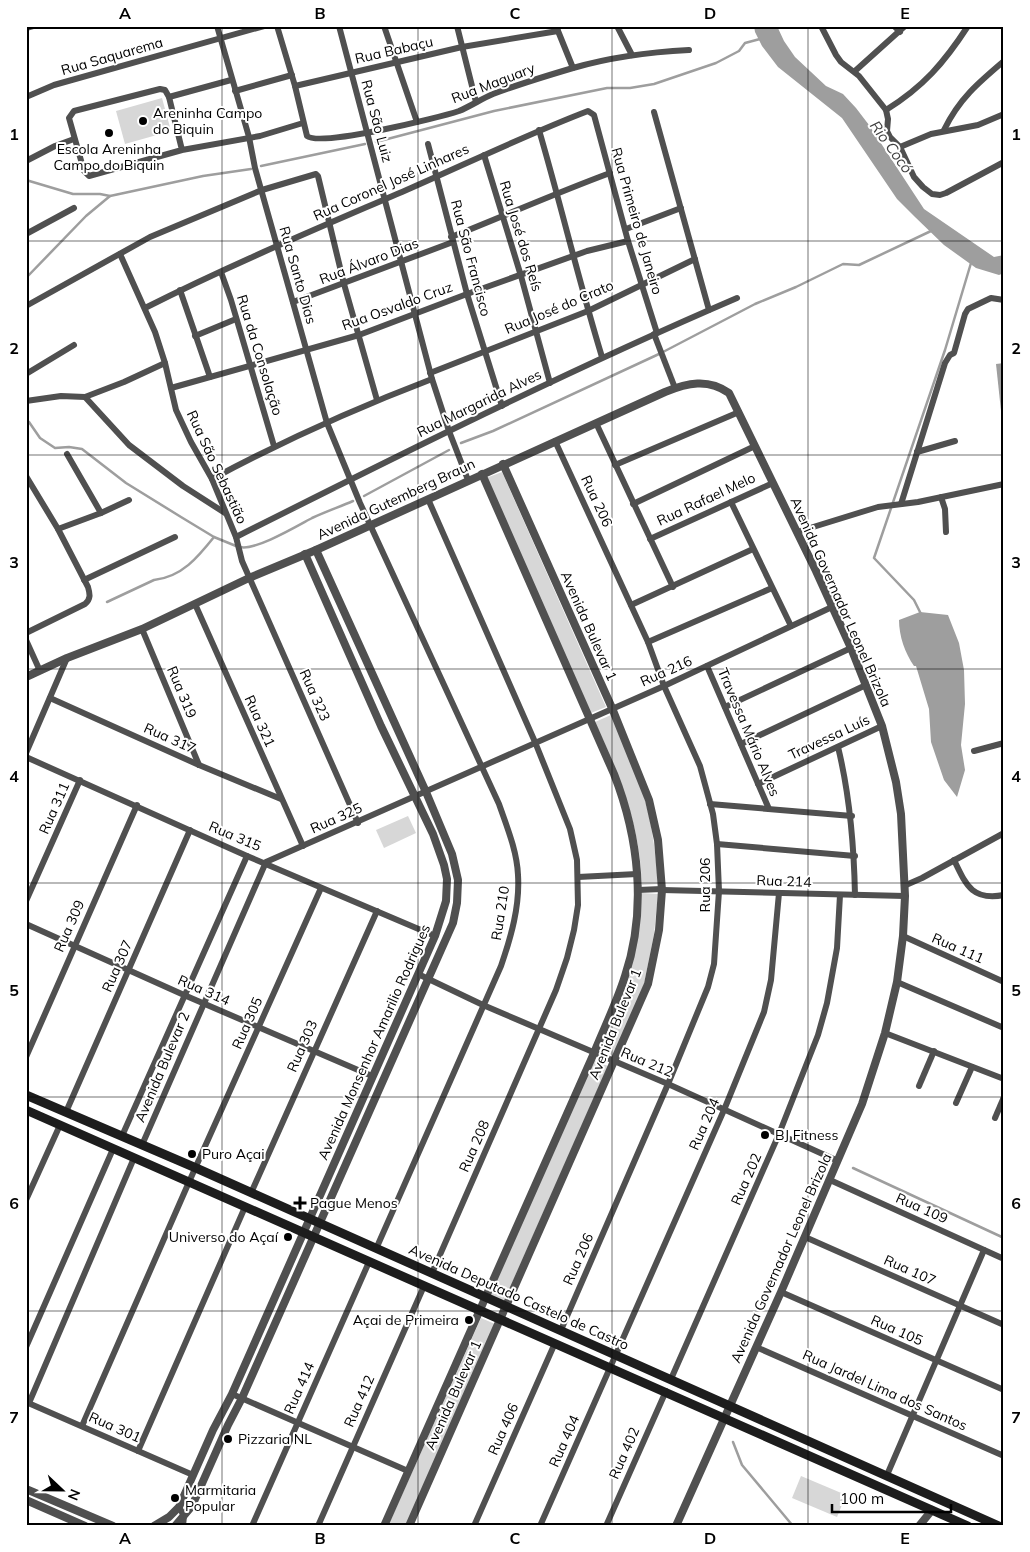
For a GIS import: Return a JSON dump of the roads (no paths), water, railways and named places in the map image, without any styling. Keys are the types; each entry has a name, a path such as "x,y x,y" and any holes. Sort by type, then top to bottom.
{"main road":[{"name":"Avenida Deputado Castelo de Castro","path":"26,1095 196,1168 999,1526"},
{"name":"Avenida Deputado Castelo de Castro","path":"26,1110 245,1207 304,1231 424,1286 666,1391 968,1526"},
{"path":"822,1461 828,1449"},
{"path":"839,1469 845,1456"}],"street":[{"path":"26,28 33,26"},
{"name":"Rua Santo Dias","path":"217,26 231,80 249,137 255,168 276,245 327,423 371,525"},
{"name":"Rua Saquarema","path":"26,97 54,85 264,26"},
{"path":"182,150 169,97 165,90 160,89 74,111 69,118 86,174 89,176 182,150 269,133 303,123 295,86 277,26"},
{"name":"Rua São Luiz","path":"339,26 431,376 468,480"},
{"path":"384,26 417,122"},
{"path":"457,26 476,102"},
{"path":"617,26 632,55"},
{"path":"821,26 841,62 855,71 886,110 890,137 900,147 914,177 922,187 932,194 940,195 1004,162"},
{"path":"894,26 900,32"},
{"path":"855,71 905,26"},
{"path":"886,110 905,98 931,76 968,26"},
{"path":"557,28 573,68"},
{"name":"Rua Babaçu","path":"295,86 462,47 557,28"},
{"name":"Rua Maguary","path":"303,123 307,136 315,140 366,133 459,111 508,89 573,68 632,55 689,50"},
{"path":"944,130 957,106 1004,61"},
{"path":"235,91 292,75"},
{"path":"169,97 231,80"},
{"name":"Rua Coronel José Linhares","path":"145,308 276,245 436,177 539,130 588,111 594,115"},
{"path":"654,112 709,310"},
{"path":"900,147 944,130 978,125 1004,114"},
{"name":"Rua Primeiro de Janeiro","path":"594,115 641,285 656,334 676,388"},
{"path":"539,130 602,357"},
{"path":"26,161 55,146 74,139"},
{"name":"Rua São Francisco","path":"428,144 467,294 502,406"},
{"name":"Rua José dos Reís","path":"484,155 521,276 550,383"},
{"name":"Rua Álvaro Dias","path":"293,302 401,261 558,193 610,173"},
{"path":"26,306 150,237 262,190 313,174 318,176 344,284 377,400"},
{"path":"26,234 74,208"},
{"path":"626,229 681,208"},
{"name":"Rua Osvaldo Cruz","path":"171,388 250,364 359,335 596,248 628,241"},
{"name":"Rua São Sebastião","path":"120,254 145,308 166,363 176,410 182,425 212,478 236,537 242,561 249,578"},
{"name":"Rua José do Crato","path":"212,478 274,446 484,353 588,311 695,259"},
{"name":"Rua da Consolação","path":"221,272 274,446"},
{"path":"180,290 210,376"},
{"name":"Rua Margarida Alves","path":"236,537 602,357 737,298"},
{"path":"901,504 946,363 950,355 954,354 965,314 968,309 992,298 1004,300"},
{"path":"196,336 236,319"},
{"path":"26,374 74,345"},
{"path":"26,401 61,396 85,397 166,363"},
{"name":"Avenida Gutemberg Braun","path":"26,677 67,658 142,629 249,578 316,550 556,440 676,388 693,383 710,383 729,393 733,401"},
{"path":"85,397 129,445 183,486 226,513"},
{"name":"Avenida Governador Leonel Brizola","path":"676,1526 781,1292 862,1104 885,1033 897,982 906,885 902,814 882,726 851,648 733,401"},
{"path":"615,465 739,412"},
{"path":"596,423 673,587"},
{"name":"Rua 206","path":"556,440 648,642 664,686 700,766 718,844 719,891 714,964 708,987 561,1330"},
{"path":"917,452 956,441"},
{"path":"633,504 755,446"},
{"path":"67,454 101,514"},
{"name":"Avenida Bulevar 1","path":"409,1526 648,984 659,930 662,890 658,840 650,800 612,708 503,464"},
{"name":"Avenida Bulevar 1","path":"384,1526 594,1053 625,975 635,933 638,890 637,874 635,850 626,805 482,474"},
{"path":"26,476 58,528 89,591 90,599 85,604 26,633"},
{"name":"Rua Rafael Melo","path":"650,539 773,483"},
{"path":"797,532 878,507 1004,484"},
{"path":"941,496 946,518 946,532"},
{"path":"428,499 535,742 570,829 577,860 578,906 574,930 556,990 539,1028"},
{"path":"58,528 101,514 129,500"},
{"path":"731,502 791,626"},
{"name":"Rua 210","path":"371,525 482,765 509,834 518,875 516,912 509,944 501,966 376,1249"},
{"path":"84,580 175,537"},
{"path":"631,605 753,549"},
{"name":"Avenida Monsenhor Amarilio Rodrigues","path":"175,1526 192,1506 242,1398 314,1236 318,1223 453,923 457,903 458,880 452,854 426,792 316,550"},
{"name":"Avenida Monsenhor Amarilio Rodrigues","path":"154,1526 169,1517 179,1507 213,1430 232,1394 435,936 446,901 447,879 433,834 381,726 305,554"},
{"name":"Rua 323","path":"249,578 358,823"},
{"path":"648,642 772,588"},
{"name":"Rua 321","path":"195,604 303,846"},
{"name":"Rua 216","path":"426,792 482,765 664,686 832,607"},
{"name":"Rua 319","path":"142,629 199,765"},
{"path":"26,640 40,671"},
{"path":"725,707 851,648"},
{"path":"26,755 67,658"},
{"name":"Travessa Mário Alves","path":"707,666 769,808"},
{"path":"741,744 866,685"},
{"name":"Rua 317","path":"50,698 199,765 281,799"},
{"name":"Travessa Luís","path":"758,784 882,726"},
{"path":"974,751 1004,743"},
{"path":"838,747 846,777 852,816 855,895"},
{"name":"Rua 315","path":"26,755 247,856 266,862 321,888 435,936"},
{"name":"Rua 311","path":"26,901 80,780"},
{"name":"Rua 325","path":"266,862 426,792"},
{"path":"710,804 852,816"},
{"name":"Rua 309","path":"26,1056 136,805"},
{"name":"Rua 307","path":"66,1112 190,830"},
{"path":"906,885 1004,833"},
{"path":"718,844 854,856"},
{"name":"Avenida Bulevar 2","path":"122,1136 247,856"},
{"path":"954,860 968,886 976,893 991,897 1004,895"},
{"name":"Avenida Bulevar 2","path":"142,1145 266,862"},
{"path":"578,877 637,874"},
{"name":"Rua 305","path":"189,1182 321,888"},
{"name":"Rua 214","path":"638,890 905,896"},
{"name":"Rua 204","path":"610,1367 724,1110 764,1012 771,980 780,893"},
{"name":"Rua 202","path":"671,1379 779,1134 818,1035 828,1003 837,948 840,895"},
{"name":"Rua 303","path":"251,1193 377,911"},
{"name":"Rua 314","path":"26,924 203,1004 372,1076"},
{"name":"Rua 111","path":"902,936 1004,982"},
{"name":"Rua 212","path":"418,974 483,1005 668,1084 838,1160"},
{"path":"897,982 1004,1028"},
{"name":"Rua 208","path":"432,1273 539,1028"},
{"path":"885,1033 1004,1079"},
{"path":"920,1086 934,1052"},
{"path":"956,1103 972,1067"},
{"path":"995,1118 1004,1097"},
{"path":"26,1200 60,1125"},
{"path":"26,1347 113,1149"},
{"path":"27,1403 134,1158"},
{"name":"Rua 109","path":"830,1180 1004,1259"},
{"path":"82,1426 189,1182"},
{"path":"138,1451 245,1207"},
{"name":"Rua 107","path":"805,1237 1004,1325"},
{"path":"887,1475 984,1250"},
{"name":"Rua 414","path":"252,1526 370,1262"},
{"name":"Rua 412","path":"318,1526 424,1286"},
{"name":"Rua 105","path":"781,1292 936,1362 1004,1390"},
{"path":"275,1297 285,1302"},
{"name":"Rua 406","path":"474,1526 555,1343"},
{"name":"Rua Jardel Lima dos Santos","path":"756,1347 1004,1456"},
{"name":"Rua 404","path":"540,1526 610,1367"},
{"name":"Rua 402","path":"606,1526 666,1391"},
{"path":"232,1394 408,1471"},
{"name":"Rua 301","path":"27,1403 193,1475"},
{"path":"26,1489 113,1526"},
{"path":"26,1500 85,1526"},
{"path":"48,1510 51,1500"},
{"path":"179,1507 184,1516 184,1526"},
{"path":"919,1526 932,1510"}],"waterway":[{"path":"376,142 494,111 607,88 630,88 654,84 716,63 739,51 745,43 760,39"},
{"path":"261,166 365,144"},
{"path":"26,180 73,194 110,196 203,176 251,169"},
{"path":"26,278 86,216 110,196"},
{"path":"663,352 755,304 843,264 859,265 931,231"},
{"path":"921,614 914,600 874,558 945,350 971,263"},
{"path":"461,443 493,431 659,354"},
{"path":"26,421 29,422 40,438 55,448 69,447 82,449 126,483 214,537 236,546"},
{"path":"364,496 449,450"},
{"path":"240,547 265,542 312,518 353,501"},
{"path":"107,602 154,580 173,575 195,559 214,537"},
{"path":"853,1168 1004,1238"},
{"path":"733,1442 742,1465 793,1526"}],"place":[{"name":"Areninha Campo do Biquin","path":"143,121"},
{"name":"Escola Areninha Campo do Biquin","path":"109,133"},
{"name":"BJ Fitness","path":"765,1135"},
{"name":"Puro Açai","path":"192,1154"},
{"name":"Pague Menos","path":"300,1203"},
{"name":"Universo do Açaí","path":"288,1237"},
{"name":"Açai de Primeira","path":"469,1320"},
{"name":"Pizzaria NL","path":"228,1439"},
{"name":"Marmitaria Popular","path":"175,1498"}],"water label":[{"name":"Rio Cocó","path":"891,147"}]}
